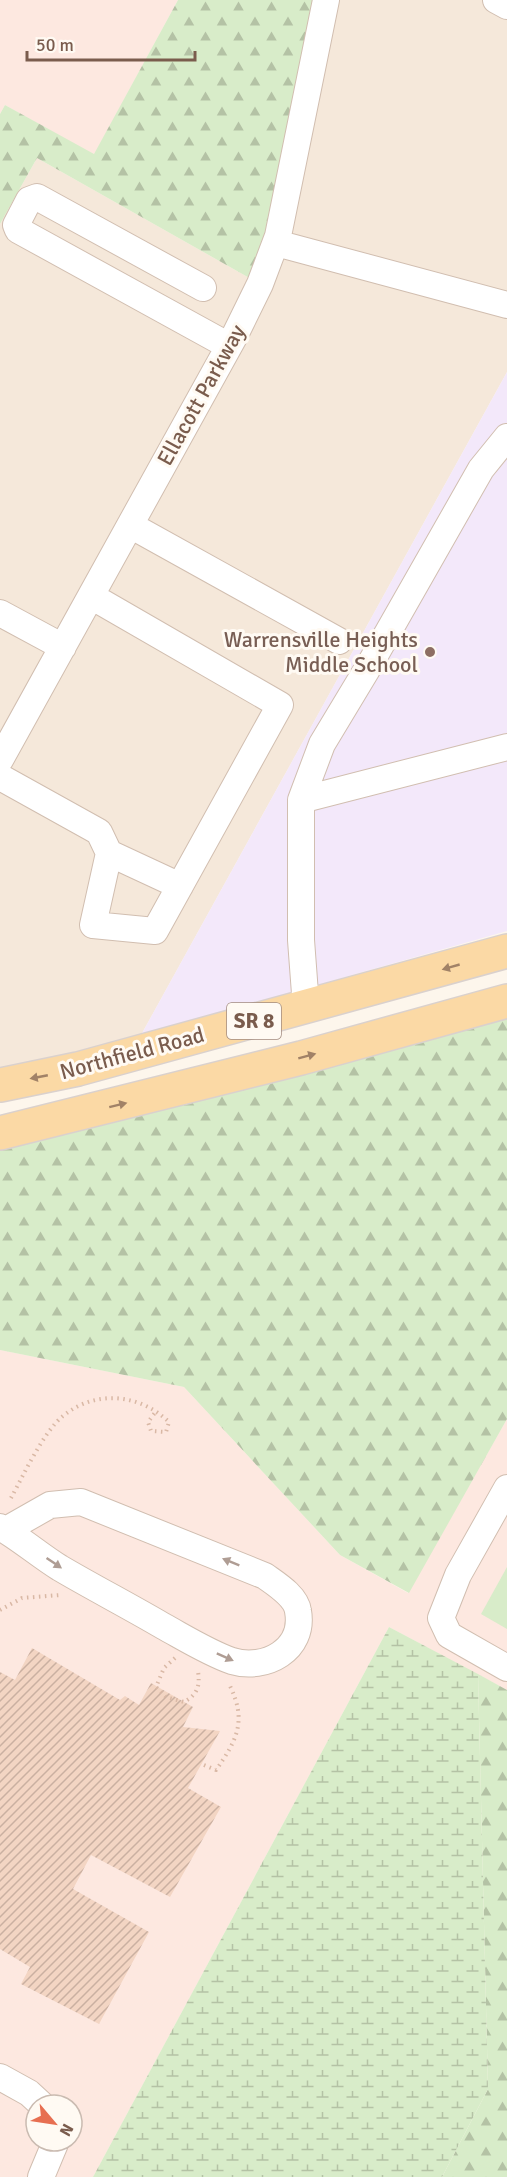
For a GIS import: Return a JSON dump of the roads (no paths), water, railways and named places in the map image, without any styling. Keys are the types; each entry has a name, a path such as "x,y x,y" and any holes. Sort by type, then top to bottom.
{"main road":[{"name":"Northfield Road","path":"0,1085 78,1069 507,951"},
{"name":"Northfield Road","path":"0,1133 301,1058 507,1001"}],"street":[{"name":"Ellacott Parkway","path":"0,760 229,345 260,284 276,243 326,0"},
{"path":"495,0 507,6"},
{"path":"203,288 37,197 29,200 16,225 18,230 229,345"},
{"path":"276,243 507,305"},
{"path":"306,1007 301,940 301,800 322,744 481,470 507,437"},
{"path":"130,525 339,641"},
{"path":"0,777 99,832 109,854 93,926 155,931 280,705 91,596"},
{"path":"0,613 63,647"},
{"path":"301,800 507,747"},
{"path":"109,854 180,885"},
{"path":"507,1488 458,1575 441,1618 443,1628 449,1635 507,1668"},
{"path":"81,1502 265,1576 285,1590 298,1610 297,1630 288,1650 269,1661 252,1665 231,1661 59,1567 4,1521 50,1505 81,1502"},
{"path":"0,2077 29,2093"},
{"path":"41,2177 51,2153"}],"place":[{"name":"Warrensville Heights Middle School","path":"430,652"}]}
